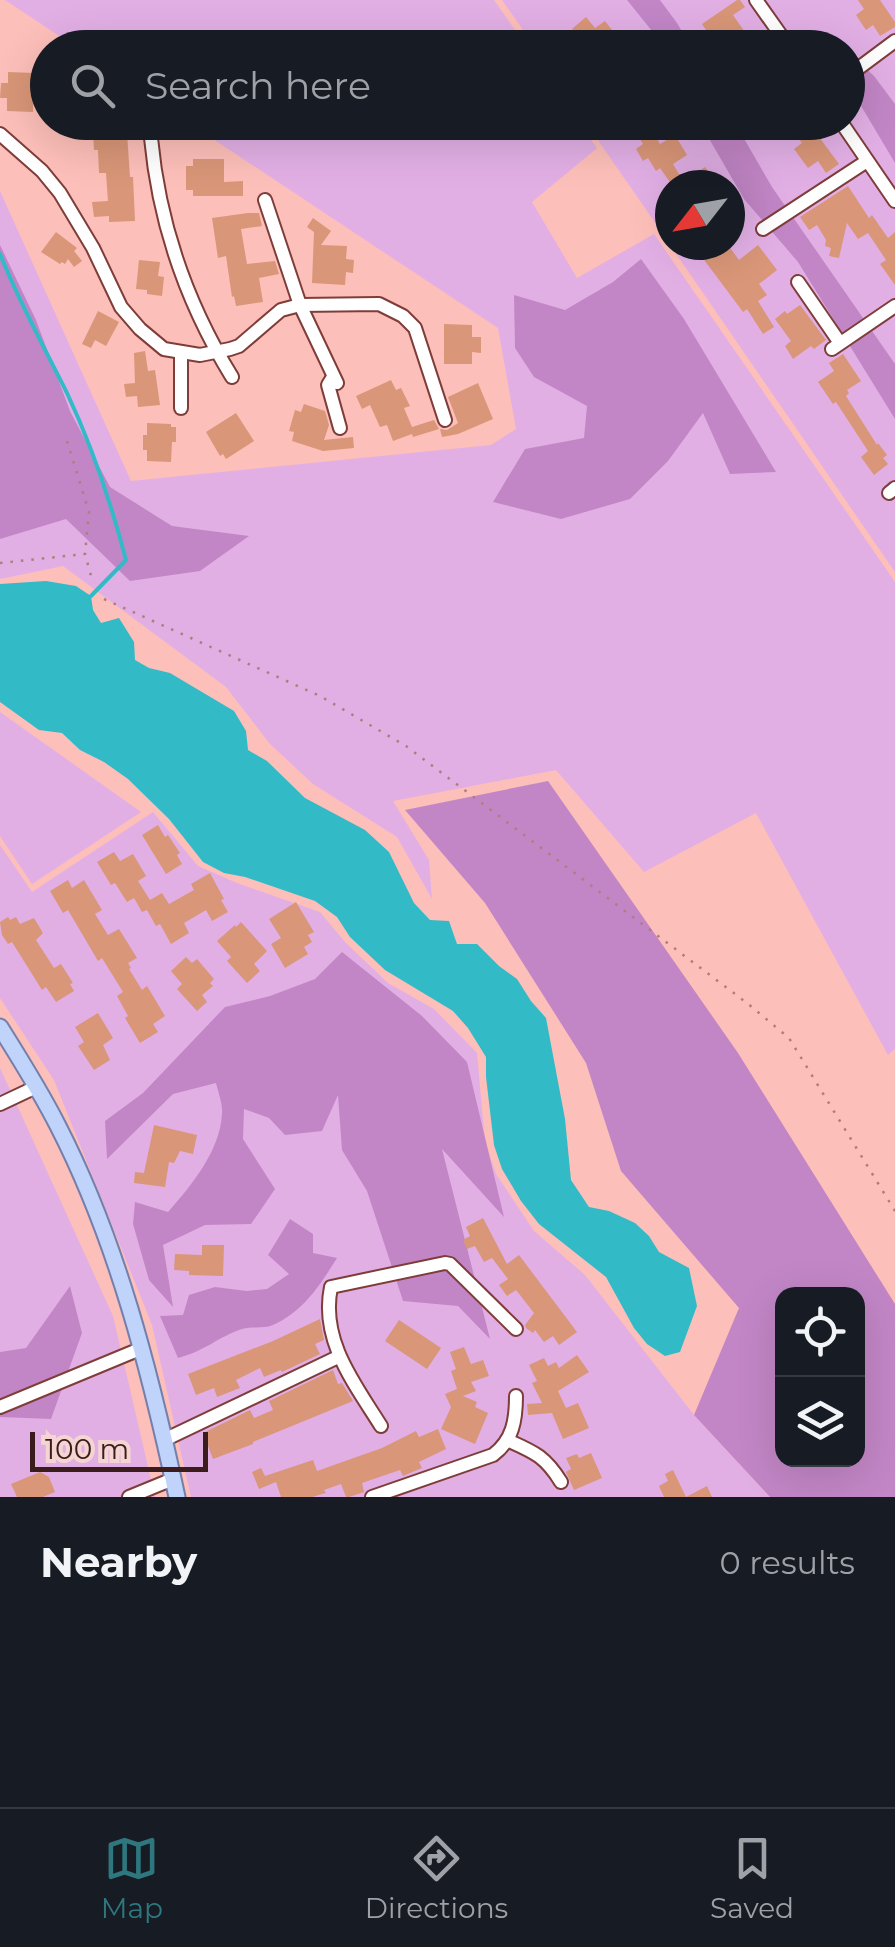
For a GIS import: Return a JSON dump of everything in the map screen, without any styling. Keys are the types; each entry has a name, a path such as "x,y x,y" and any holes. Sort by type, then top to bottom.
{"main road":[{"path":"0,1027 58,1125 120,1278 177,1497"}],"street":[{"path":"756,0 777,30"},
{"path":"865,64 895,42"},
{"path":"0,134 42,171 60,193 93,248 121,307 164,349 200,355 221,352 239,346 281,310 300,304 379,304 403,316 415,328 445,420"},
{"path":"151,140 154,176 167,232 184,280 232,377"},
{"path":"854,140 895,201"},
{"path":"762,229 867,161"},
{"path":"265,200 300,304 335,380 328,385 340,428"},
{"path":"798,282 836,346 895,306"},
{"path":"181,352 182,408"},
{"path":"0,1104 36,1087"},
{"path":"380,1426 338,1357 327,1305 331,1287 444,1263 454,1266 516,1329"},
{"path":"0,1407 140,1348"},
{"path":"164,1440 338,1357"},
{"path":"372,1497 503,1447 516,1416 516,1396"},
{"path":"508,1440 537,1453 561,1482"},
{"path":"129,1497 173,1479"}],"path":[{"path":"67,440 89,512 85,554 92,583"},
{"path":"0,563 85,554"},
{"path":"104,599 320,696 406,746 746,1003 790,1038 895,1212"}],"shaded area":[{"path":"5,0 494,0 515,30 50,30"},
{"path":"502,0 895,0 895,572 680,260 745,260 745,170 655,170 655,222 598,140 865,140 865,30 523,30"},
{"path":"627,0 660,0 681,30 651,30"},
{"path":"865,68 895,104 895,163 865,113"},
{"path":"215,140 591,140 597,148 532,202 577,278 654,234 655,260 672,260 895,582 895,1049 888,1055 756,813 644,872 556,770 393,801 429,860 432,899 397,837 313,784 270,744 226,687 63,566 0,579 0,191 131,481 491,445 516,429 498,328"},
{"path":"710,140 745,140 772,187 895,364 895,419 798,262 745,200 745,170 727,170"},
{"path":"0,245 36,320 70,411 110,487 172,526 249,536 200,571 130,581 66,519 0,539"},
{"path":"641,259 684,319 776,472 730,474 703,413 668,461 630,499 561,519 493,502 525,449 584,438 587,406 534,377 515,348 514,295 565,310 613,282"},
{"path":"0,712 141,812 32,884 0,836"},
{"path":"548,781 738,1053 895,1304 895,1497 770,1497 694,1415 739,1308 621,1171 586,1063 485,903 405,810"},
{"path":"153,812 198,866 320,912 388,983 434,1009 477,1053 485,1142 496,1174 534,1231 585,1275 694,1415 770,1497 191,1497 152,1325 54,1080 0,998 0,845 32,892"},
{"path":"342,952 422,1016 467,1062 504,1217 442,1149 490,1339 458,1306 403,1301 367,1191 342,1150 338,1095 322,1131 285,1135 269,1118 244,1109 243,1139 275,1189 251,1224 205,1225 163,1245 173,1307 149,1280 133,1224 135,1202 168,1212 195,1179 220,1128 222,1106 216,1083 173,1094 107,1159 105,1121 143,1093 225,1007 315,979"},
{"path":"0,1068 113,1316 155,1497 0,1497"},
{"path":"290,1219 313,1234 313,1253 337,1258 310,1296 273,1325 242,1329 178,1358 160,1316 183,1315 189,1295 215,1287 267,1289 289,1274 268,1255"},
{"path":"70,1286 82,1333 51,1419 0,1417 0,1352 26,1348"}],"water":[{"path":"46,581 76,586 91,596 101,623 119,618 134,642 135,660 170,673 234,711 246,731 248,750 267,761 305,798 365,830 389,852 414,903 430,920 449,921 457,944 477,944 517,979 546,1018 565,1119 571,1180 589,1207 635,1223 659,1252 689,1268 697,1306 680,1352 665,1356 647,1344 606,1277 539,1224 521,1201 502,1169 494,1145 486,1057 453,1011 385,970 350,937 337,917 315,901 224,873 203,862 169,819 128,779 80,750 62,733 39,730 0,702 0,584"}],"building":[{"path":"737,0 745,7 733,15 743,30 706,30 702,24"},
{"path":"858,0 880,0 895,27 880,36 873,25 866,30 856,15 864,9"},
{"path":"586,17 595,28 605,21 612,30 573,30"},
{"path":"8,72 30,73 30,112 7,111 7,98 0,98 1,83 8,83"},
{"path":"93,140 127,140 135,221 109,222 109,216 94,217 92,202 108,201 106,173 99,173 98,150 94,150"},
{"path":"640,140 658,140 660,144 678,140 687,155 673,164 677,170 655,170 636,149 643,144"},
{"path":"800,140 821,140 839,164 826,173 818,161 808,168 794,149 802,143"},
{"path":"193,159 224,159 224,182 243,181 243,196 193,196 193,190 186,190 186,166 193,166"},
{"path":"848,186 888,238 895,232 895,285 880,264 886,260 868,233 858,239 847,223 839,258 829,256 831,248 825,246 826,240 817,225 809,230 800,217"},
{"path":"259,213 262,226 241,229 247,264 275,261 279,274 259,278 263,302 236,306 226,256 218,258 212,218"},
{"path":"313,218 331,231 321,245 347,246 346,259 354,260 353,273 346,272 345,285 312,283 314,232 307,227"},
{"path":"56,232 77,248 74,251 82,261 74,267 68,259 60,264 41,252"},
{"path":"758,245 777,270 759,284 767,295 758,301 774,327 763,334 747,309 743,312 704,260 745,260 745,255"},
{"path":"139,260 160,262 158,276 164,277 162,296 136,289"},
{"path":"800,305 826,340 793,359 785,346 791,341 775,319"},
{"path":"98,311 119,322 106,346 95,340 91,348 82,344"},
{"path":"444,324 472,325 472,337 481,337 481,353 472,352 472,364 444,364"},
{"path":"145,351 148,371 155,370 160,405 138,407 137,396 126,397 124,384 135,383 134,353"},
{"path":"843,354 861,381 847,390 846,396 887,455 883,458 888,464 874,475 861,457 868,451 818,382 834,371 829,363"},
{"path":"391,380 396,390 401,388 410,406 404,408 412,427 434,420 439,429 393,441 387,425 380,427 370,405 362,409 356,396"},
{"path":"478,383 493,419 442,437 440,429 447,430 458,423 448,397"},
{"path":"304,404 325,411 329,425 324,440 353,437 354,448 323,451 292,441 294,432 289,431 295,410 301,412"},
{"path":"236,413 254,441 226,459 223,454 220,456 206,432"},
{"path":"147,423 176,427 171,462 147,461 143,435 147,435"},
{"path":"158,825 180,853 177,855 182,864 166,874 142,835"},
{"path":"114,852 120,861 133,854 146,876 138,881 150,900 162,893 169,904 194,890 191,884 210,873 228,912 212,921 206,910 184,923 189,933 171,944 147,910 142,912 134,898 127,902 115,883 111,885 97,862"},
{"path":"68,880 72,888 84,880 102,910 95,914 108,935 119,929 137,958 128,963 129,969 142,990 147,986 165,1016 153,1024 158,1032 140,1043 117,996 123,992 102,958 98,961 68,910 63,913 50,891"},
{"path":"296,902 314,932 308,935 312,942 304,947 308,954 285,968 271,944 281,938 269,919"},
{"path":"16,917 20,924 34,918 43,933 36,940 54,968 61,964 74,991 56,1002 46,987 42,990 12,942 8,944 2,935 0,922"},
{"path":"241,922 267,951 254,964 260,971 247,983 227,961 231,957 217,941"},
{"path":"186,957 192,963 197,959 214,979 210,983 213,986 202,995 207,1002 197,1011 177,989 182,984 171,971"},
{"path":"98,1013 113,1038 103,1045 110,1060 94,1070 78,1046 84,1042 75,1027"},
{"path":"154,1125 197,1135 193,1154 180,1151 174,1163 169,1162 165,1187 134,1183 135,1172 144,1173"},
{"path":"483,1218 507,1264 519,1255 577,1332 559,1345 553,1336 544,1342 535,1330 533,1333 526,1328 534,1313 516,1290 507,1296 499,1285 508,1279 492,1258 484,1262 475,1246 467,1249 463,1240 470,1236 466,1227"},
{"path":"202,1245 224,1245 223,1276 189,1275 189,1271 174,1270 175,1254 202,1255"},
{"path":"320,1319 324,1340 315,1344 320,1354 264,1377 260,1368 236,1380 240,1388 217,1397 214,1388 196,1395 188,1374"},
{"path":"399,1320 441,1348 427,1369 385,1341"},
{"path":"464,1347 471,1364 483,1360 489,1376 471,1382 476,1391 463,1396 488,1413 475,1444 441,1429 451,1407 445,1394 457,1389 450,1352"},
{"path":"577,1355 589,1372 558,1391 566,1408 578,1403 589,1428 563,1439 552,1413 528,1415 527,1404 542,1403 529,1365 544,1358 548,1366 556,1362 559,1368"},
{"path":"333,1370 338,1384 342,1383 353,1401 213,1459 203,1433 250,1410 254,1418 273,1410 269,1401"},
{"path":"438,1429 446,1449 419,1462 422,1468 403,1476 400,1470 362,1483 364,1492 349,1497 341,1484 312,1497 281,1497 276,1482 259,1489 252,1472 261,1468 265,1476 313,1460 317,1471 382,1448 416,1431 419,1437"},
{"path":"591,1453 602,1478 574,1490 566,1472 571,1469 566,1458"},
{"path":"673,1470 686,1497 664,1497 659,1486 668,1481 665,1474"},
{"path":"40,1472 49,1477 55,1492 43,1497 17,1497 11,1484"},
{"path":"707,1486 712,1497 686,1497"}],"waterway":[{"path":"0,254 85,433 126,560 91,596"}]}
